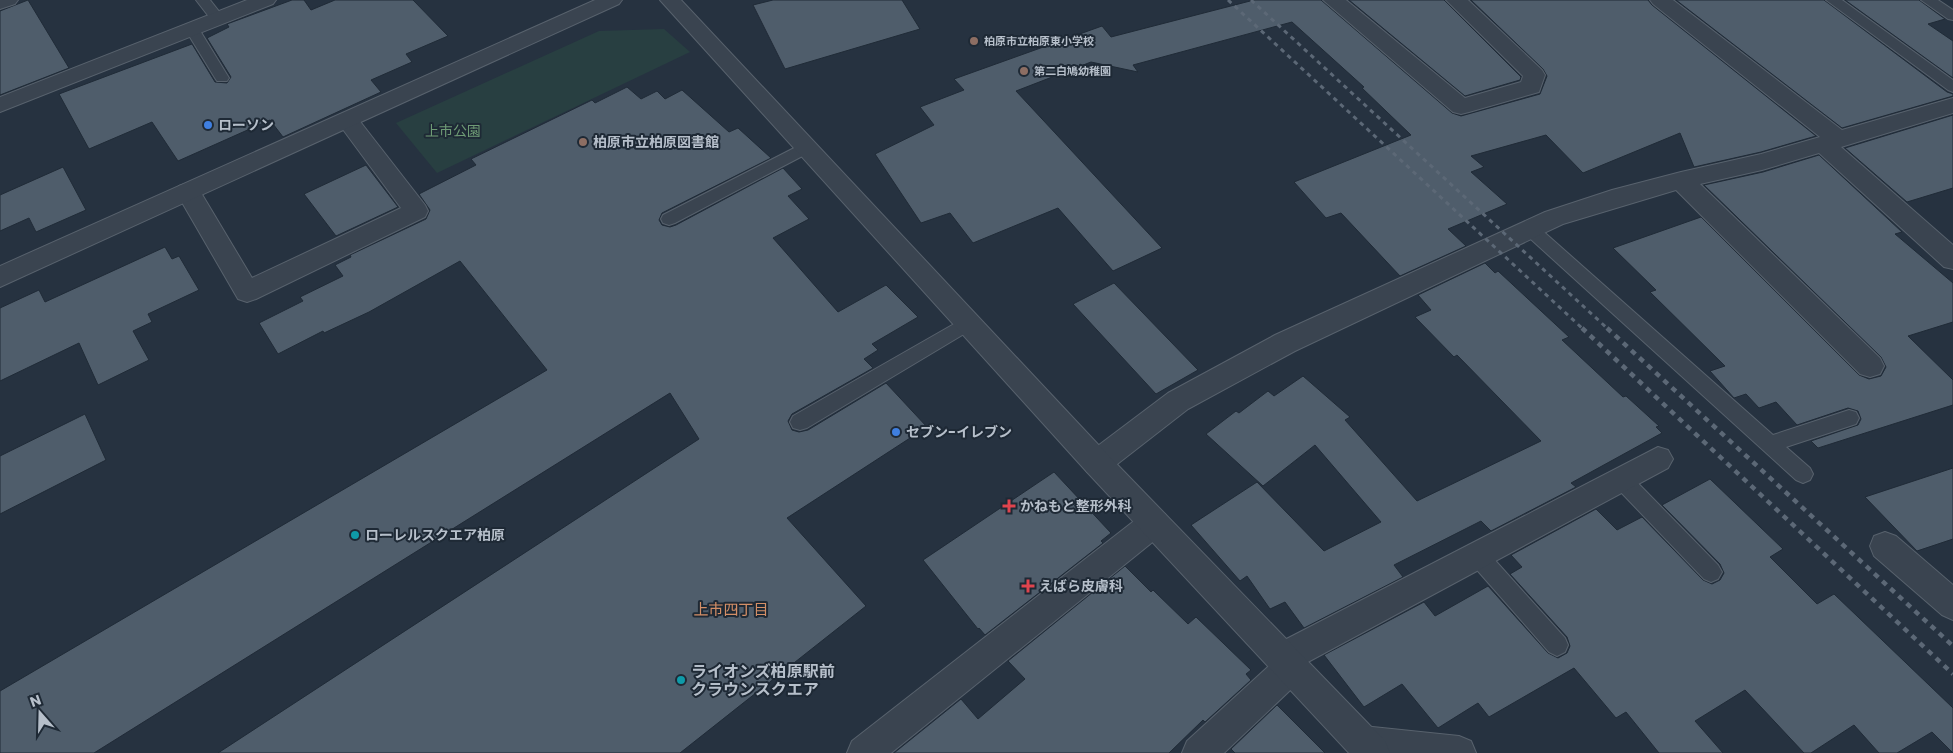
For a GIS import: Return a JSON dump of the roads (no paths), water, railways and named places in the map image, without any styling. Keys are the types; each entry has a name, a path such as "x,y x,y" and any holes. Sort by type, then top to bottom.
{"street":[{"path":"0,3 8,0"},
{"path":"0,105 266,0"},
{"path":"0,277 612,0"},
{"path":"670,0 1097,463 1368,748 1459,753"},
{"path":"1333,0 1461,107 1531,87 1534,75 1456,0"},
{"path":"1660,0 1832,143 1953,260"},
{"path":"1097,463 1178,401 1285,343 1554,218 1612,198 1832,143 1953,105"},
{"path":"188,192 247,292 416,211 347,120"},
{"path":"1682,180 1870,366"},
{"path":"1199,753 1287,662 1477,555 1658,459"},
{"path":"864,753 1154,523"},
{"path":"1886,546 1953,605"}],"lane":[{"path":"203,0 218,19"},
{"path":"1834,0 1953,86"},
{"path":"1928,0 1953,16"},
{"path":"192,30 222,78"},
{"path":"669,219 806,147"},
{"path":"1530,229 1803,474"},
{"path":"800,422 968,323"},
{"path":"1770,444 1849,418"},
{"path":"1621,479 1711,572"},
{"path":"1477,555 1557,645"}],"railway":[{"path":"1228,0 1583,329"},
{"path":"1251,0 1608,329"},
{"path":"1582,328 1953,674"},
{"path":"1607,328 1953,646"}],"place":[{"name":"柏原市立柏原東小学校","path":"974,41"},
{"name":"第二白鳩幼稚園","path":"1024,71"},
{"name":"ローソン","path":"208,125"},
{"name":"柏原市立柏原図書館","path":"583,142"},
{"name":"セブン-イレブン","path":"896,432"},
{"name":"かねもと整形外科","path":"1009,506"},
{"name":"ローレルスクエア柏原","path":"355,535"},
{"name":"えばら皮膚科","path":"1028,586"},
{"name":"ライオンズ柏原駅前 クラウンスクエア","path":"681,680"}],"district":[{"name":"上市四丁目","path":"731,609"}],"park label":[{"name":"上市公園","path":"453,131"}]}
